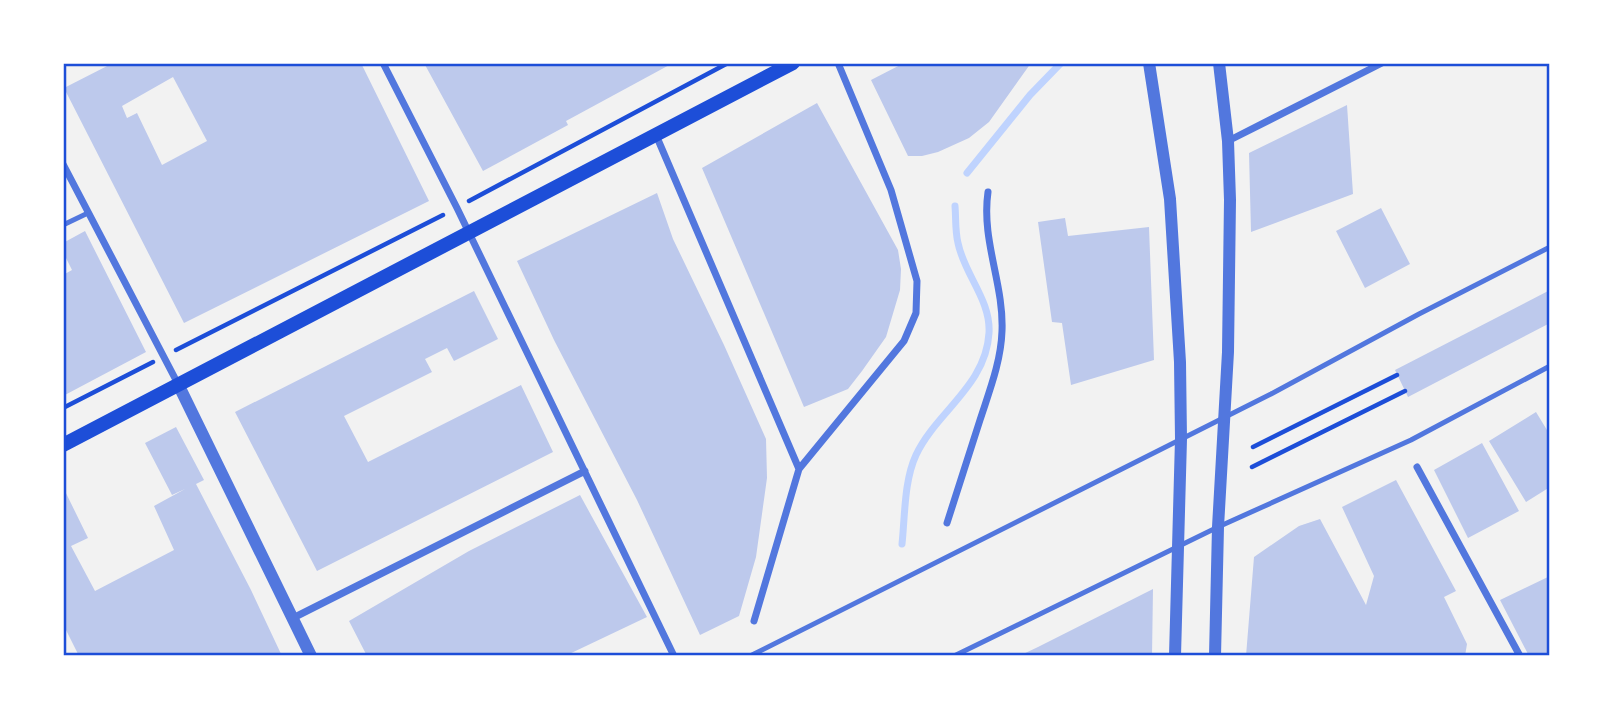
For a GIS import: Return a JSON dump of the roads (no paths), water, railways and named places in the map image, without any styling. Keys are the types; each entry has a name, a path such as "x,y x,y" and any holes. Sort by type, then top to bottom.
{"main road":[{"path":"63,445 793,63"}],"street":[{"path":"383,63 457,208 674,656"},
{"path":"754,621 799,468 904,341 916,313 917,281 891,190 838,63"},
{"path":"1149,63 1170,199 1181,362 1175,656"},
{"path":"1215,656 1230,228 1228,141 1219,63"},
{"path":"1228,141 1382,63"},
{"path":"656,135 799,468"},
{"path":"63,164 178,384 311,656"},
{"path":"947,523 993,379 1002,332 986,229 988,192"},
{"path":"1417,467 1520,656"},
{"path":"293,618 585,471"}],"lane":[{"path":"63,225 89,213"},
{"path":"750,656 1223,419 1550,247"},
{"path":"954,656 1218,527 1411,440 1550,366"}],"waterway":[{"path":"967,173 1030,95 1061,63"},
{"path":"902,544 907,487 916,455 935,425 970,384 986,352 989,333 986,309 958,243 955,206"}]}
